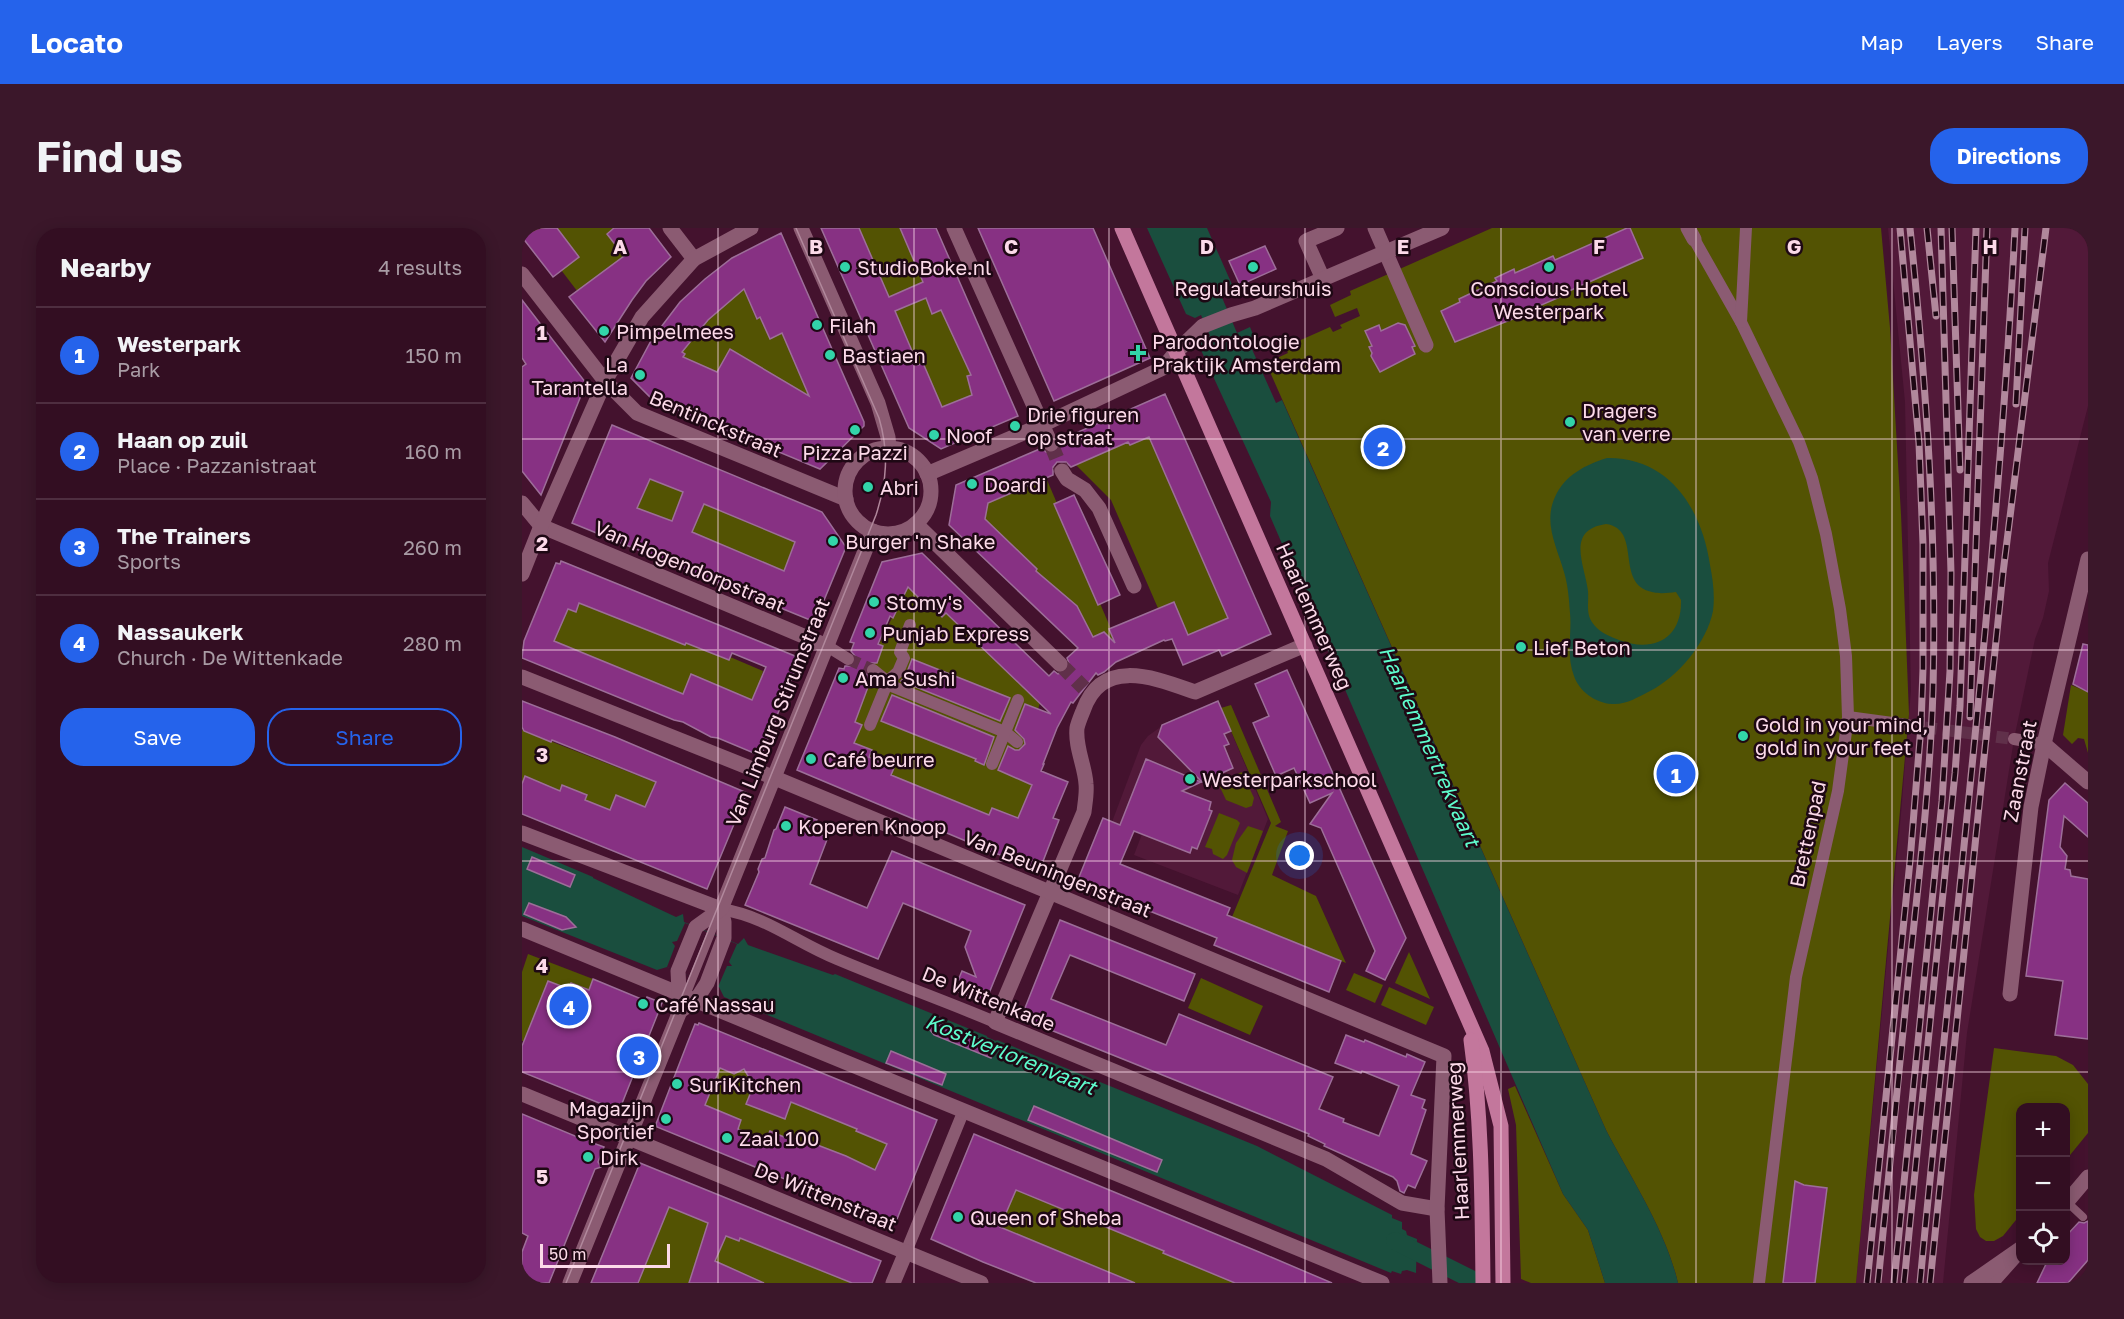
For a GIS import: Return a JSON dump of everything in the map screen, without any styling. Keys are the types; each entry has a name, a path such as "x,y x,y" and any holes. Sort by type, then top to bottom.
{"main road":[{"name":"Haarlemmerweg","path":"1122,228 1482,1051 1501,1125 1503,1283"},
{"name":"Haarlemmerweg","path":"1469,1022 1476,1078 1483,1283"}],"street":[{"path":"670,228 694,259"},
{"path":"522,574 605,381 642,317 694,259 751,228"},
{"path":"801,228 878,403 889,448"},
{"path":"954,228 1050,444"},
{"path":"1323,279 1303,235 1337,228"},
{"path":"1375,228 1426,345"},
{"path":"927,474 1042,425 1163,368 1203,326 1255,308 1442,228"},
{"name":"Brettenpad","path":"1746,228 1741,322 1787,413 1812,478 1839,600 1846,656 1848,717 1838,791 1796,977 1759,1283"},
{"path":"1691,234 1741,322"},
{"name":"Bentinckstraat","path":"522,274 605,381 637,413 846,499"},
{"path":"889,448 900,450 911,455 927,474 930,501 925,513 916,524 898,533 873,531 856,519 849,510 846,484 851,470 860,458 873,451 889,448"},
{"path":"1062,471 1067,478 1085,490 1099,508 1134,586"},
{"name":"Van Hogendorpstraat","path":"522,503 541,526 827,646 848,659"},
{"path":"916,524 1060,664"},
{"name":"Van Limburg Stirumstraat","path":"685,1001 700,980 724,922 721,909 873,531"},
{"name":"Zaanstraat","path":"2010,994 2031,807 2088,559"},
{"path":"870,725 888,681 898,672 904,658 900,652 910,625"},
{"path":"994,1022 1084,812 1086,784 1079,754 1077,729 1086,692 1107,680 1127,675 1157,679 1195,692 1305,645"},
{"path":"873,670 894,687 1005,732 1017,742"},
{"name":"Van Beuningenstraat","path":"522,676 1444,1056"},
{"path":"992,764 1018,700"},
{"path":"1848,717 1907,725"},
{"path":"2014,739 2044,744 2088,782"},
{"name":"De Wittenkade","path":"522,833 721,909 741,912 770,924 835,958 1326,1159 1402,1203 1437,1209"},
{"path":"570,1283 685,1001 678,971 696,927 721,909"},
{"path":"522,929 685,1001 964,1110 1382,1283"},
{"name":"Haarlemmerweg","path":"1440,1283 1437,1209 1444,1056"},
{"name":"De Wittenstraat","path":"522,1094 981,1283"},
{"path":"893,1283 964,1110"},
{"path":"2070,1197 2088,1177"},
{"path":"1971,1283 2016,1253"},
{"path":"1991,1283 2016,1255"}],"lane":[{"path":"2070,1206 2083,1217"}],"shaded area":[{"path":"529,228 617,228 644,261 597,317"},
{"path":"846,228 911,228 989,413 937,434"},
{"path":"1492,228 1881,228 1890,328 1901,514 1909,714 1856,1283 1678,1283 1657,1224 1606,1130 1266,363 1288,353 1285,347 1330,327 1333,332 1342,328 1340,325 1360,316 1357,308 1335,317 1330,305 1351,295 1350,291"},
{"path":"1888,228 2088,228 2088,406 2048,563 2049,591 2035,639 2014,739 1967,1033 1943,1283 1856,1283 1911,690 1905,402"},
{"path":"767,258 841,423 648,379"},
{"path":"1156,427 1246,634 1190,656 1164,622 1111,500 1072,461"},
{"path":"616,453 825,538 803,599 590,511"},
{"path":"1044,473 1117,643 1093,651 965,521 969,498"},
{"path":"912,577 1042,697 1017,772 1049,795 1033,850 823,759"},
{"path":"559,584 763,671 745,733 532,653"},
{"path":"2071,685 2088,692 2088,753 2084,739 2078,738 2072,744 2063,735"},
{"name":"Westerparkschool","path":"1218,701 1268,819 1238,895 1134,855 1142,834 1112,822 1141,745 1148,736 1166,723"},
{"path":"1231,705 1281,822 1275,826 1288,831 1272,875 1316,896 1346,963 1232,917 1271,823 1221,708"},
{"path":"522,730 718,807 697,874 522,802"},
{"path":"1242,772 1254,798 1252,806 1246,808 1226,800 1219,785 1222,781"},
{"path":"1219,813 1240,823 1227,855 1223,859 1213,854 1212,849 1205,847"},
{"path":"1248,826 1263,831 1247,873 1236,867 1232,860 1236,843"},
{"path":"1409,952 1430,999 1395,983"},
{"path":"528,954 593,979 586,1000 522,1041 522,972"},
{"path":"1354,973 1383,985 1375,1003 1346,990"},
{"path":"1201,978 1263,1006 1250,1035 1188,1008"},
{"path":"1389,987 1434,1007 1426,1025 1381,1005"},
{"path":"696,1046 904,1134 880,1199 672,1116"},
{"path":"1994,1048 2056,1056 2073,1065 2088,1084 2088,1133 2070,1155 2070,1103 2016,1103 2016,1220 2003,1236 1994,1241 1986,1241 1980,1237 1976,1229 1974,1195"},
{"path":"1515,1086 1563,1194 1588,1230 1605,1283 1531,1283 1521,1279 1516,1125 1508,1089"},
{"path":"986,1166 1261,1283 1068,1283 958,1236"},
{"path":"645,1194 855,1274 851,1283 609,1283"}],"water":[{"name":"Haarlemmertrekvaart","path":"1147,228 1207,228 1234,289 1221,295 1237,333 1250,327 1257,344 1251,347 1276,403 1282,400 1606,1130 1657,1224 1678,1283 1605,1283 1588,1230 1563,1194 1270,516 1271,502 1200,348 1203,337 1210,336 1201,315 1195,318 1186,314"},
{"path":"1607,458 1629,460 1649,467 1665,477 1679,491 1691,507 1706,545 1714,600 1710,623 1705,635 1681,668 1650,691 1617,704 1606,703 1588,695 1574,676 1570,661 1567,587 1552,535 1550,516 1555,497 1564,483 1576,472","holes":["1606,524 1617,528 1627,546 1634,579 1641,587 1655,593 1676,592 1681,600 1677,625 1663,640 1643,645 1631,644 1600,631 1590,618 1588,591 1580,550 1581,541 1585,533 1593,528"]},
{"path":"522,847 593,877 676,917 683,914 684,922 738,944 744,938 748,945 835,974 1257,1146 1402,1222 1402,1229 1407,1235 1417,1239 1416,1273 1407,1270 1402,1271 1401,1274 1392,1271 1391,1273 724,997 719,987 667,967 657,970 522,916"}],"pier":[{"path":"685,923 737,944 729,962 732,966 727,966 718,987 667,967 675,946 672,942 677,941"}],"building":[{"path":"522,228 557,228 579,257 553,277 522,237"},
{"path":"614,228 649,228 671,257 646,281 605,342 569,297 624,256 607,234"},
{"path":"821,228 859,228 889,297 923,282 900,228 936,228 1018,416 941,449 909,428","holes":["926,298 932,314 941,310 971,375 967,376 972,395 942,407 923,363 918,365 895,311"]},
{"path":"978,228 1093,228 1150,358 1054,401"},
{"path":"1630,228 1643,258 1569,291 1532,309 1533,311 1455,342 1441,311 1460,302 1459,299 1497,281 1495,278 1514,269 1515,273 1553,256 1555,260"},
{"path":"781,233 864,422 864,426 820,469 653,400 631,378 652,339 680,302 732,258","holes":["744,289 757,319 760,317 770,339 782,333 809,396 730,349 717,372 683,357 685,354 682,352 708,320"]},
{"name":"Regulateurshuis","path":"1265,246 1276,269 1240,285 1229,261"},
{"path":"522,300 586,383 541,495 522,471 522,367 526,364 522,358"},
{"path":"1398,323 1405,325 1415,346 1412,347 1415,354 1380,372 1371,356 1369,347 1372,346 1365,331 1379,325 1381,331"},
{"path":"1165,394 1271,634 1222,656 1219,650 1183,665 1172,639 1164,640 1116,662 1098,675 1096,673 1073,703 1071,702 1057,728 1041,771 1068,782 1053,818 1059,820 1040,869 992,852 797,770 839,668 844,669 845,666 855,663 855,656 851,651 854,643 850,642 882,562 922,553 1049,676 1054,671 1058,674 1067,671 1070,666 1067,658 1078,648 949,525 956,485 1042,448 1046,452 1054,453 1059,449 1060,440","holes":["1149,437 1228,618 1188,635 1174,602 1109,629 1115,643 1104,632 1093,637 1077,606 1036,571 1037,569 985,519 988,503 1053,475 1053,467 1057,462 1066,462 1071,467 1128,442 1130,445","908,587 942,617 946,613 1051,714 1025,704 1015,730 1024,739 1025,744 1019,750 1008,746 998,770 1032,785 1018,818 992,808 989,815 891,775 894,768 869,757 872,750 854,743 862,725 855,722 871,679 865,668 870,663 877,663 883,646 878,644 890,616 893,618"]},
{"path":"612,425 822,512 846,547 815,622 572,523","holes":["650,479 683,492 672,521 637,508","704,504 795,542 784,571 692,532"]},
{"path":"1074,495 1120,595 1098,605 1054,504"},
{"path":"561,561 800,658 761,756 711,737 683,722 522,658 524,641 556,563 560,564","holes":["579,603 685,645 686,643 729,660 732,653 766,667 752,700 691,674 683,694 554,641 568,609 576,612"]},
{"path":"2083,644 2088,645 2088,692 2073,684"},
{"path":"912,659 1010,698 1000,721 901,681"},
{"path":"1287,670 1406,938 1385,980 1366,971 1375,951 1321,828 1310,824 1332,793 1310,803 1294,768 1276,776 1253,723 1269,716 1255,684"},
{"path":"892,695 994,737 984,765 975,761 976,759 881,721"},
{"path":"522,701 615,737 747,793 707,889 522,814 522,784 525,776 560,791 562,785 587,795 585,800 610,810 616,795 645,807 656,782 524,731"},
{"path":"1218,701 1231,731 1224,734 1229,744 1224,746 1233,768 1202,782 1158,737 1162,725"},
{"path":"1146,759 1201,782 1182,791 1211,802 1209,810 1212,811 1197,849 1192,847 1190,853 1134,831 1120,864 1230,908 1227,915 1341,961 1329,992 1214,945 1217,938 1077,882 1103,818 1120,825"},
{"path":"2065,783 2088,803 2088,837 2064,816 2060,847 2067,856 2065,869 2070,870 2071,876 2088,879 2088,1039 2055,1035 2063,981 2026,976 2049,800"},
{"name":"Koperen Knoop","path":"785,807 817,820 812,831 828,837 810,884 867,908 892,851 1025,905 985,1003 954,990 962,971 976,977 965,947 971,931 903,903 878,959 745,905"},
{"path":"532,857 575,875 570,887 527,869"},
{"path":"529,903 566,917 576,927 562,930 524,914"},
{"path":"1060,920 1195,974 1184,1001 1070,955 1051,999 1166,1045 1179,1014 1333,1077 1319,1109 1344,1119 1343,1122 1379,1136 1399,1086 1335,1063 1346,1035 1425,1062 1411,1095 1425,1100 1422,1108 1426,1110 1411,1154 1427,1161 1415,1188 1408,1185 1404,1193 1400,1191 1393,1177 1324,1146 1325,1144 1308,1136 1309,1134 1021,1018"},
{"path":"593,979 646,1001 647,997 662,1003 619,1111 522,1072 522,1046 548,981 569,989 571,983 589,990"},
{"path":"939,1022 996,1047 991,1058 934,1035 926,1025"},
{"path":"699,1023 937,1120 895,1224 657,1127 656,1124 695,1024","holes":["720,1068 734,1074 744,1069 751,1081 755,1082 746,1104 785,1119 791,1102 887,1144 875,1170 807,1141 805,1146 770,1131 765,1141 738,1129 741,1120 705,1105"]},
{"path":"891,1051 946,1074 942,1085 886,1063"},
{"path":"1034,1106 1162,1160 1157,1172 1028,1120"},
{"path":"522,1114 582,1139 587,1136 590,1142 604,1147 598,1162 601,1167 595,1169 549,1283 522,1283 522,1252 528,1236 522,1233"},
{"path":"974,1134 1332,1283 1235,1283 1016,1190 1000,1227 1135,1283 1036,1283 983,1262 931,1239"},
{"path":"640,1163 881,1261 872,1283 852,1283 740,1238 739,1241 726,1236 715,1261 764,1283 689,1283 708,1223 669,1207 638,1283 591,1283"},
{"path":"1795,1181 1804,1185 1827,1188 1815,1283 1783,1283"},
{"path":"2088,1221 2088,1260 2068,1283 2037,1283 2046,1265 2070,1265 2070,1232 2079,1222"}],"waterway":[{"name":"Kostverlorenvaart","path":"1395,1241 1479,1283"}],"tunnel":[{"path":"1051,444 1062,471"},
{"path":"848,659 873,670"},
{"path":"1060,664 1084,688"},
{"path":"1907,725 2014,739"}],"tram line":[{"path":"566,1283 876,515 883,490 885,455 879,418 796,228"}],"railway":[{"path":"1867,1283 1910,861 1921,726 1923,668 1923,544 1919,443 1900,228"},
{"path":"1878,1283 1924,830 1933,690 1932,516 1921,344 1910,228"},
{"path":"1927,228 1936,316"},
{"path":"1894,1283 1942,801 1950,671 1951,573 1941,228"},
{"path":"1952,228 1960,470"},
{"path":"1904,1283 1960,706 1976,228"},
{"path":"1970,717 1987,228"},
{"path":"1920,1283 1986,624 2015,228"},
{"path":"2016,404 2025,228"},
{"path":"1930,1283 2003,573 2046,228"}],"place":[{"name":"StudioBoke.nl","path":"845,267"},
{"name":"Regulateurshuis","path":"1253,267"},
{"name":"Conscious Hotel Westerpark","path":"1549,267"},
{"name":"Filah","path":"817,325"},
{"name":"Pimpelmees","path":"604,331"},
{"name":"Parodontologie Praktijk Amsterdam","path":"1138,353"},
{"name":"Bastiaen","path":"830,355"},
{"name":"La Tarantella","path":"640,375"},
{"name":"Dragers van verre","path":"1570,422"},
{"name":"Drie figuren op straat","path":"1015,426"},
{"name":"Pizza Pazzi","path":"855,430"},
{"name":"Noof","path":"934,435"},
{"name":"Haan op zuil","path":"1383,447"},
{"name":"Doardi","path":"972,484"},
{"name":"Abri","path":"868,487"},
{"name":"Burger 'n Shake","path":"833,541"},
{"name":"Stomy's","path":"874,602"},
{"name":"Punjab Express","path":"870,633"},
{"name":"Lief Beton","path":"1521,647"},
{"name":"Ama Sushi","path":"843,678"},
{"name":"Gold in your mind, gold in your feet","path":"1743,736"},
{"name":"Café beurre","path":"811,759"},
{"name":"Westerpark","path":"1676,774"},
{"name":"Westerparkschool","path":"1190,779"},
{"name":"Koperen Knoop","path":"786,826"},
{"name":"Café Nassau","path":"643,1004"},
{"name":"Nassaukerk","path":"569,1006"},
{"name":"The Trainers","path":"639,1056"},
{"name":"SuriKitchen","path":"677,1084"},
{"name":"Magazijn Sportief","path":"666,1119"},
{"name":"Zaal 100","path":"727,1138"},
{"name":"Dirk","path":"588,1157"},
{"name":"Queen of Sheba","path":"958,1217"}]}
